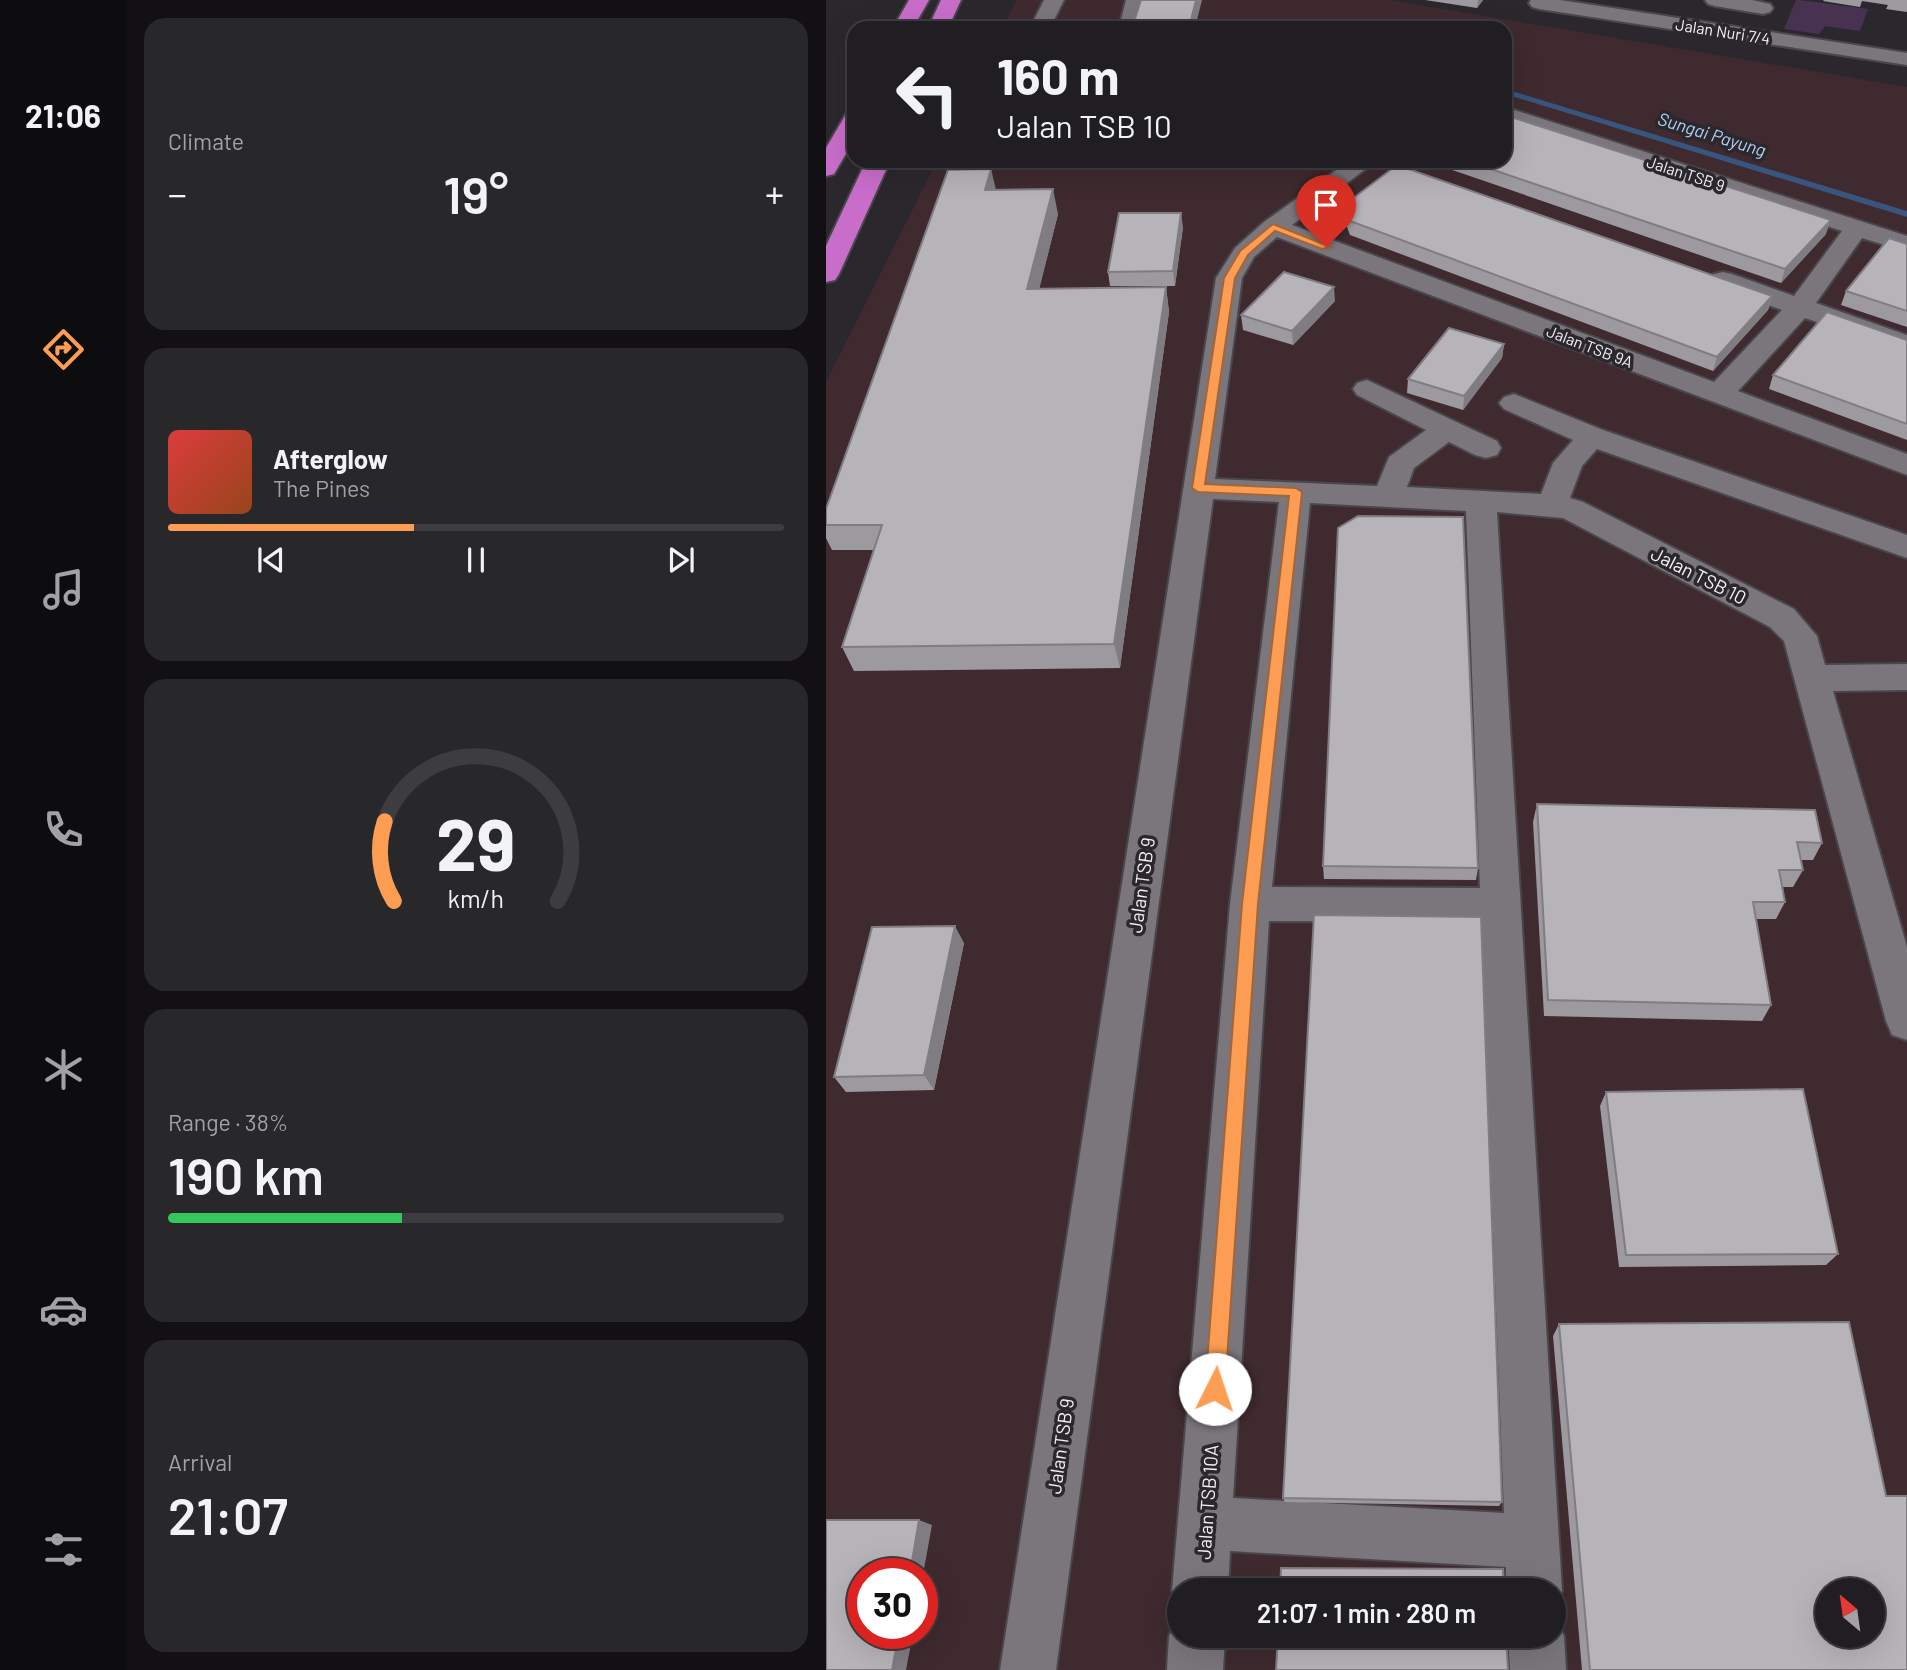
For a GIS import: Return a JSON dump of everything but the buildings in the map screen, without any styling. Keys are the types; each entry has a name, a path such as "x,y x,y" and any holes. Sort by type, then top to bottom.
{"highway":[{"path":"907,21 919,0"},
{"path":"941,21 951,0"},
{"path":"826,169 847,132"},
{"path":"826,274 874,168"}],"street":[{"path":"1044,21 1055,0"},
{"path":"1131,21 1136,0"},
{"path":"1715,0 1765,4 1751,36"},
{"name":"Jalan Nuri 7/4","path":"1539,3 1611,8 1751,36 1907,60"},
{"name":"Jalan TSB 9","path":"1512,116 1907,244"},
{"name":"Jalan TSB 9","path":"1028,1670 1229,278 1244,253 1273,227 1371,168"},
{"name":"Jalan TSB 9A","path":"1273,227 1907,465"},
{"path":"1719,394 1800,307 1856,229"},
{"path":"1695,271 1907,344"},
{"path":"1367,389 1486,448"},
{"path":"1514,403 1592,437 1907,547"},
{"path":"1389,496 1400,464 1415,450 1448,429"},
{"path":"1552,505 1568,463 1592,437"},
{"name":"Jalan TSB 10","path":"1198,488 1481,500 1572,509 1782,618 1800,636 1907,1021"},
{"name":"Jalan TSB 10A","path":"1201,1578 1250,904 1296,492"},
{"path":"1205,1523 1533,1566 1481,500"},
{"path":"1812,678 1907,677"},
{"path":"1250,904 1501,905"},
{"path":"1195,1670 1196,1648"},
{"path":"1537,1648 1538,1670"}],"shaded area":[{"path":"1017,0 1389,0 1907,87 1907,1670 826,1670 826,382 933,168 1512,168 1512,21 1006,21"},
{"path":"1796,0 1868,9 1860,31 1825,26 1819,34 1784,29"}],"waterway":[{"name":"Sungai Payung","path":"1512,93 1907,214"}],"route":[{"path":"1215,1389 1250,904 1296,492 1198,488 1229,278 1244,253 1273,227 1326,247"}]}
